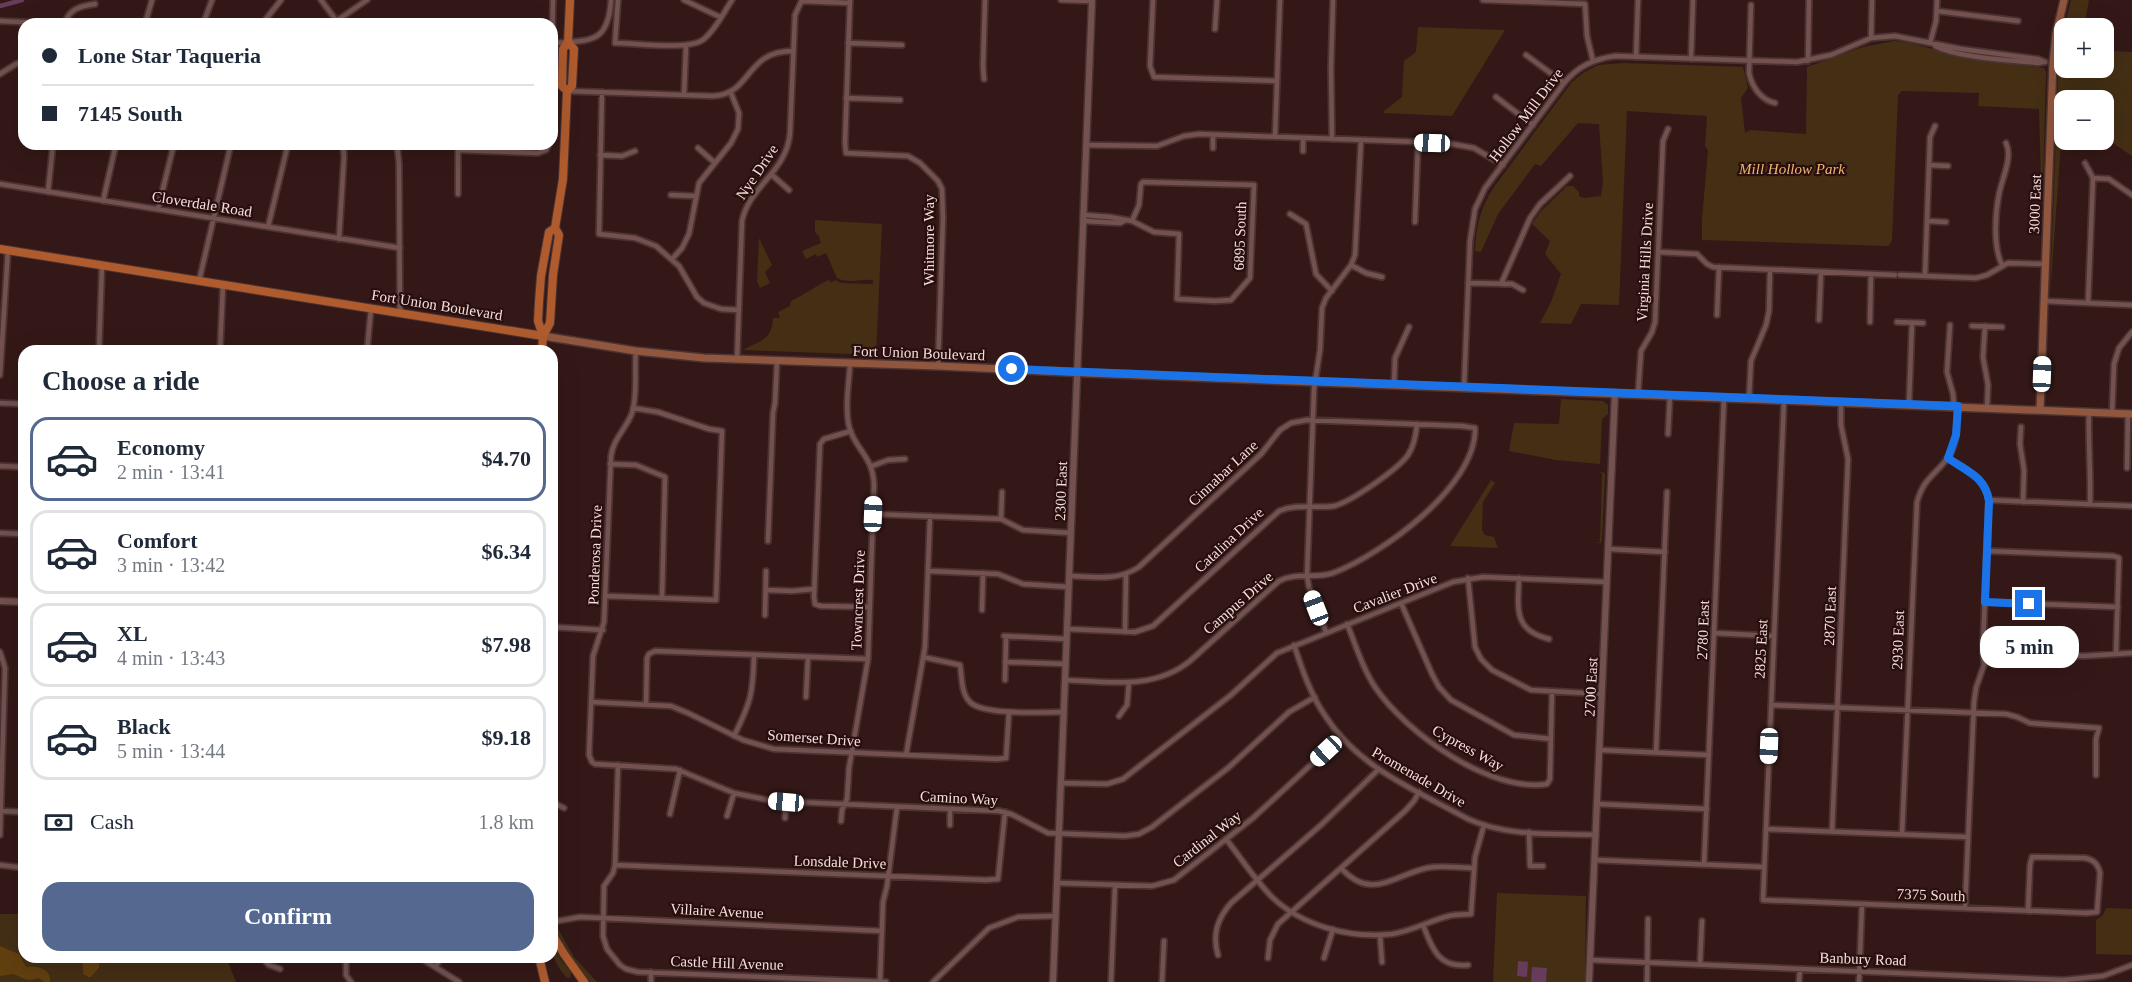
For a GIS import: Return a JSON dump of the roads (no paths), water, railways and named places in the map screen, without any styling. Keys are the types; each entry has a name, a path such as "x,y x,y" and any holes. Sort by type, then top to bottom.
{"main road":[{"path":"543,336 550,323 553,275 559,235 555,228 563,179 567,91 572,86 574,49 568,42 570,0"},
{"name":"3000 East","path":"2040,410 2046,264 2049,62 2064,0"},
{"path":"542,345 543,336 538,321 541,276 549,232 555,228"},
{"name":"Fort Union Boulevard","path":"4,250 636,351 737,360 2130,414"},
{"path":"558,944 584,982"},
{"path":"540,963 545,982"}],"street":[{"path":"147,18 152,0"},
{"path":"204,18 212,0"},
{"path":"267,18 281,0"},
{"path":"321,0 333,18"},
{"path":"343,18 368,0"},
{"path":"553,18 554,0"},
{"path":"558,43 593,38 602,32 609,22 611,0"},
{"path":"618,0 615,43 686,46 698,43 706,37 732,0"},
{"path":"684,0 720,17"},
{"path":"984,79 985,0"},
{"path":"1061,0 1092,1"},
{"path":"1153,0 1150,66 1154,77 1277,81"},
{"path":"1215,29 1217,0"},
{"path":"1275,137 1280,0"},
{"path":"1332,139 1333,0"},
{"path":"1483,0 1556,1 1585,4 1587,36 1593,61"},
{"path":"1636,57 1638,0"},
{"path":"1691,59 1693,0"},
{"path":"1808,61 1809,0"},
{"path":"1871,38 1872,0"},
{"path":"1930,43 1937,0"},
{"path":"802,1 850,1 846,98 900,100"},
{"name":"Nye Drive","path":"737,360 743,216 751,200 783,160 789,142 795,15 802,1"},
{"name":"2300 East","path":"1053,982 1092,1"},
{"path":"66,18 72,11 95,4"},
{"path":"1751,5 1749,73 1753,86 1764,99 1775,103"},
{"path":"1937,11 2018,21"},
{"path":"0,21 18,22"},
{"name":"Hollow Mill Drive","path":"1464,388 1470,230 1475,209 1485,188 1564,83 1574,72 1593,61 1615,56 1808,61 1871,38 1895,36 2049,62"},
{"path":"848,43 902,45"},
{"path":"684,95 686,46"},
{"path":"567,91 719,96 731,93 759,61 774,54 793,51"},
{"path":"1526,55 1564,83"},
{"path":"0,75 18,63"},
{"path":"603,92 599,234 647,241 673,258 685,273 697,297 704,303 712,308 739,310"},
{"path":"673,258 682,248 689,234 699,183 731,143 738,129 739,112 731,93"},
{"path":"1496,97 1533,125"},
{"name":"Whitmore Way","path":"846,98 846,153 908,156 920,163 938,181 942,189 938,366"},
{"path":"1925,276 1930,137 1935,126"},
{"name":"Virginia Hills Drive","path":"1638,394 1641,351 1655,322 1663,141 1668,129"},
{"path":"1087,145 1157,146 1184,136 1213,135 1418,142 1465,146 1482,152 1503,165"},
{"path":"1213,135 1213,148"},
{"path":"1303,138 1303,151"},
{"path":"1326,632 1307,576 1315,381 1320,350 1322,308 1351,265 1356,249 1361,140"},
{"path":"1415,222 1418,142"},
{"path":"2002,265 1996,247 1999,195 2009,153 2006,143"},
{"path":"698,148 715,163"},
{"path":"48,192 52,150"},
{"path":"103,201 115,150"},
{"path":"158,209 173,150"},
{"path":"199,281 230,150"},
{"path":"268,227 287,150"},
{"path":"339,239 343,150"},
{"path":"398,150 400,314"},
{"path":"458,150 458,195"},
{"path":"498,150 538,153 546,150"},
{"path":"600,155 622,156 635,151"},
{"path":"2085,163 2093,178 2088,303"},
{"path":"1929,165 1948,166"},
{"path":"772,175 789,190"},
{"path":"1501,284 1530,218 1540,204 1570,176"},
{"path":"2093,178 2109,179 2132,195"},
{"name":"6895 South","path":"1084,218 1120,223 1132,221 1154,232 1179,234 1177,299 1231,300 1250,278 1254,185 1143,182 1139,205 1132,221"},
{"name":"Cloverdale Road","path":"0,184 400,248"},
{"path":"671,195 695,196"},
{"path":"1290,214 1306,224 1316,274 1332,291"},
{"path":"1927,221 1946,222"},
{"path":"0,375 4,250"},
{"path":"1658,252 1697,254 1710,266 1719,267 1976,278 1987,275 2002,265 2014,262 2046,264"},
{"path":"99,345 102,265"},
{"path":"1351,265 1366,273 1382,277"},
{"path":"1717,315 1719,267"},
{"path":"1749,398 1751,361 1766,325 1769,311 1770,270"},
{"path":"1819,320 1821,272"},
{"path":"1869,322 1871,274"},
{"path":"1468,283 1512,284 1523,290"},
{"path":"220,345 223,285"},
{"path":"2044,302 2132,305"},
{"path":"368,345 372,309"},
{"path":"1897,322 1923,323"},
{"path":"1909,405 1912,323"},
{"path":"1950,325 1947,372 1956,406 1956,435 1948,458 1981,480 1989,501 1984,661 1976,688 1974,713 1965,908"},
{"path":"1972,326 2002,327"},
{"path":"1985,326 1983,357 1988,385 1987,408"},
{"path":"1394,385 1395,358 1409,327"},
{"path":"2112,413 2114,364 2120,348 2132,333"},
{"name":"Ponderosa Drive","path":"592,762 589,755 593,650 603,630 610,464 614,443 629,420 633,408 636,351"},
{"path":"768,541 777,361"},
{"name":"Towncrest Drive","path":"841,820 847,799 851,753 868,659 874,485 872,466 851,431 848,415 850,364"},
{"name":"2700 East","path":"1589,982 1615,393"},
{"path":"1668,434 1670,395"},
{"name":"2780 East","path":"1704,865 1724,397"},
{"name":"2825 East","path":"1763,900 1784,400"},
{"name":"2870 East","path":"1832,832 1848,459 1840,425 1841,402"},
{"path":"0,403 18,404"},
{"path":"606,596 716,600 722,431 658,412 633,408"},
{"path":"2089,412 2090,504"},
{"path":"2127,468 2130,414"},
{"name":"Cinnabar Lane","path":"1126,575 1139,567 1262,454 1284,426 1297,421 1313,420 1475,428"},
{"name":"Catalina Drive","path":"1068,629 1141,631 1161,620 1275,514 1294,506 1332,506 1348,501 1395,468 1413,447 1417,424"},
{"path":"2021,427 2020,444 2024,470 2023,502"},
{"name":"Campus Drive","path":"1066,680 1129,683 1156,680 1176,671 1198,654 1274,584 1288,577 1323,575 1337,571 1388,543 1416,522 1458,476 1470,451 1475,428"},
{"path":"851,431 821,441 815,604 870,608"},
{"name":"2930 East","path":"1902,834 1917,502 1927,480 1948,458"},
{"path":"872,466 888,460 905,459"},
{"path":"610,464 636,465 665,477 662,598"},
{"path":"0,466 18,467"},
{"path":"1001,519 1002,492"},
{"path":"1656,752 1667,492"},
{"path":"1989,501 2132,506"},
{"path":"873,514 1001,519 1030,531 1071,533"},
{"path":"906,755 923,657 930,516"},
{"path":"0,533 18,534"},
{"path":"1609,549 1665,552"},
{"path":"1987,551 2119,558 2116,653"},
{"path":"765,615 766,571"},
{"path":"928,571 999,574 1023,584 1069,587"},
{"path":"982,610 983,573"},
{"path":"1070,576 1113,578 1126,575 1125,632"},
{"path":"1468,578 1474,643 1481,659 1492,670 1524,688 1535,691 1602,694"},
{"name":"Cavalier Drive","path":"1061,783 1107,784 1123,779 1237,690 1277,653 1468,578 1607,582"},
{"path":"1519,578 1518,608 1521,620 1531,633 1549,639"},
{"path":"766,590 814,589"},
{"path":"0,601 18,602"},
{"path":"1985,602 2118,607"},
{"path":"1401,603 1432,674 1439,687 1451,700 1514,735 1551,738"},
{"name":"Cypress Way","path":"1347,624 1368,676 1413,729 1439,748 1496,779 1513,783 1548,784 1552,692"},
{"path":"558,627 603,630"},
{"path":"1714,633 1774,636"},
{"path":"1005,680 1005,638 1067,639"},
{"name":"Promenade Drive","path":"1294,645 1326,718 1360,756 1379,769 1468,819 1484,825 1508,831 1596,835"},
{"path":"646,704 649,654 655,651 868,659"},
{"path":"0,652 2,661 0,835"},
{"path":"1983,652 2074,656 2132,652"},
{"path":"734,736 750,702 753,688 754,655"},
{"path":"806,698 808,657"},
{"path":"923,657 960,665 964,694 976,707 984,710 1064,712"},
{"path":"1005,662 1066,664"},
{"path":"1119,716 1127,705 1129,683"},
{"name":"Camino Way","path":"592,762 680,770 747,797 786,802 1005,812 1043,831 1125,836 1146,831 1228,768 1289,712 1315,697"},
{"name":"Somerset Drive","path":"591,702 662,705 680,709 734,736 774,749 998,759 1006,758 1009,711"},
{"path":"1770,705 2012,715 2030,723 2099,728 2096,739 2096,774"},
{"name":"Cardinal Way","path":"1058,883 1152,886 1169,882 1258,814 1341,737"},
{"path":"1600,750 1709,754"},
{"path":"615,865 618,765"},
{"path":"1218,955 1215,933 1221,915 1231,903 1321,825 1379,769"},
{"path":"670,814 680,770"},
{"path":"1268,958 1272,934 1278,924 1405,811 1419,792"},
{"path":"727,816 734,793"},
{"path":"784,818 786,802"},
{"path":"1598,804 1707,809"},
{"path":"558,805 564,808"},
{"path":"883,981 883,902 897,807"},
{"path":"950,809 950,825"},
{"path":"1,811 18,812"},
{"name":"Lonsdale Drive","path":"615,865 998,879 1005,812"},
{"path":"1226,839 1274,898 1292,911 1333,929 1356,934 1380,935 1402,932 1451,916 1472,914 1474,868 1484,825"},
{"path":"1766,829 1968,837"},
{"path":"1529,832 1530,866 1543,866"},
{"name":"7375 South","path":"1763,900 2028,911 2097,912 2100,873 2094,862 2085,858 2032,856 2028,911"},
{"path":"1595,860 1764,867"},
{"path":"0,865 18,867"},
{"name":"Castle Hill Avenue","path":"615,865 613,873 604,886 604,943 606,949 620,965 632,971 761,979 883,981"},
{"path":"1341,868 1356,882 1370,885 1382,884 1428,868 1474,868"},
{"path":"1111,982 1115,885"},
{"path":"1859,982 1862,904"},
{"path":"933,982 989,928 1018,917 1056,916"},
{"name":"Villaire Avenue","path":"558,921 573,918 603,918 882,931"},
{"path":"1647,982 1648,919"},
{"path":"1700,964 1701,921"},
{"path":"1424,925 1438,956 1454,965 1468,965"},
{"path":"1324,958 1333,929"},
{"path":"1380,935 1382,962"},
{"path":"1162,982 1164,941"},
{"name":"Banbury Road","path":"1590,960 2047,981 2103,975 2132,965"},
{"path":"268,963 280,969"},
{"path":"346,963 346,975 351,982"},
{"path":"429,963 459,982"},
{"path":"435,967 438,963"},
{"path":"1799,982 1800,969"},
{"path":"651,972 651,982"},
{"path":"710,975 710,982"},
{"path":"2103,975 2104,982"}],"waterway":[{"path":"0,6 22,0"}],"park label":[{"name":"Mill Hollow Park","path":"1792,169"}]}
